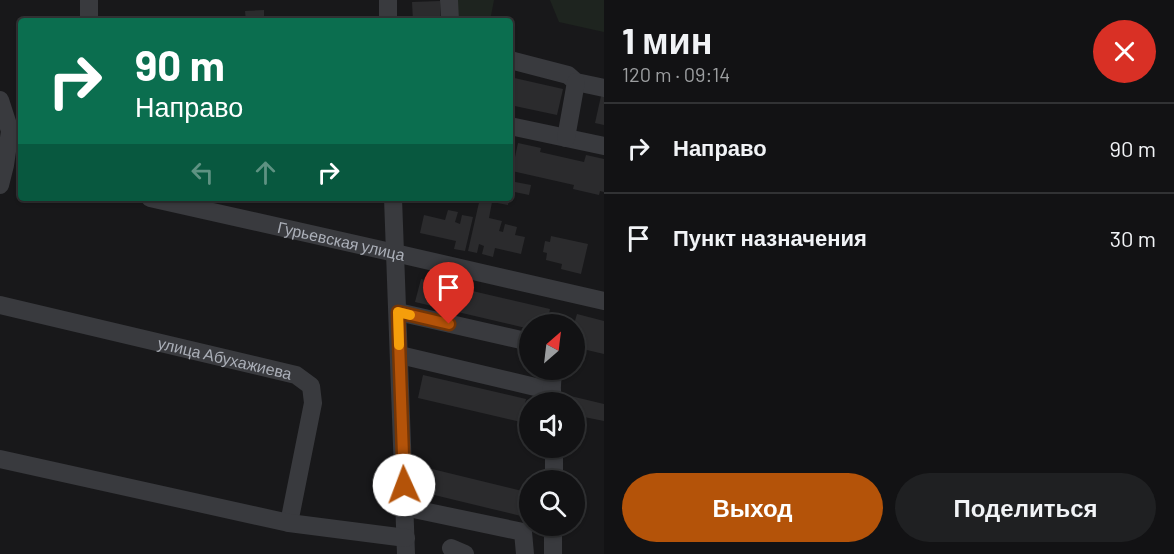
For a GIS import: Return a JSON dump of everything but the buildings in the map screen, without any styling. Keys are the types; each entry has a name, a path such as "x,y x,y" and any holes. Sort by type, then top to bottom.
{"street":[{"path":"89,0 89,18"},
{"path":"387,0 388,18"},
{"path":"450,0 450,18"},
{"path":"513,61 568,75 576,82 604,88"},
{"path":"566,138 576,82"},
{"path":"0,100 10,131 9,166 0,184"},
{"path":"513,127 604,146"},
{"name":"Гурьевская улица","path":"163,201 604,302"},
{"path":"0,459 289,523 406,546 393,201"},
{"name":"улица Абухажиева","path":"0,305 296,375 311,386 313,403 289,523"},
{"path":"398,312 519,340"},
{"path":"400,355 533,392"},
{"path":"404,507 523,532 525,554"},
{"path":"553,536 553,554"}],"shaded area":[{"path":"454,0 494,0 491,18 455,18"},
{"path":"550,0 604,0 604,32 559,22"}],"slow traffic":[{"path":"399,345 398,312 410,315"}],"route":[{"path":"404,485 398,312 449,324"}]}
